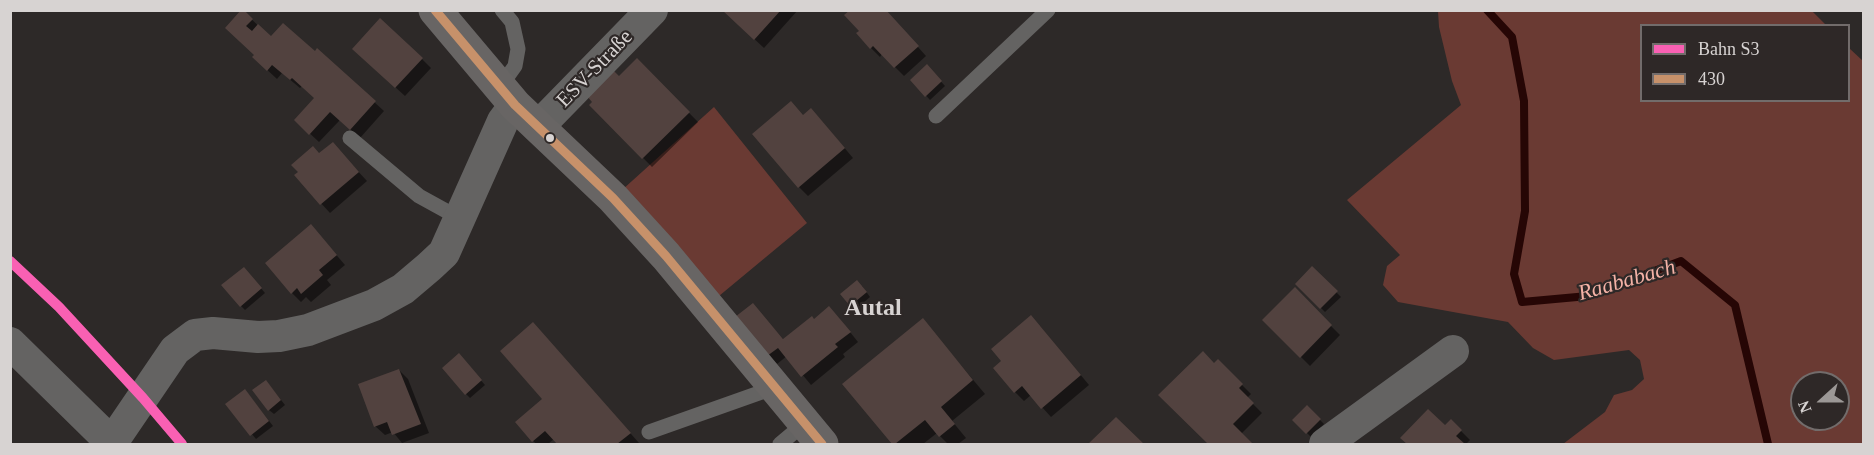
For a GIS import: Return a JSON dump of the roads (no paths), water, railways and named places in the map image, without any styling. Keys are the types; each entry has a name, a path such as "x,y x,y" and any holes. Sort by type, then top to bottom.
{"main road":[{"path":"435,10 518,106 613,198 658,248 813,434"}],"street":[{"name":"ESV-Straße","path":"112,444 176,350 195,335 204,333 258,337 279,336 329,323 374,305 404,289 444,254 503,121 518,106 652,10"},
{"path":"10,343 112,444"},
{"path":"1325,444 1453,351"}],"lane":[{"path":"502,10 512,22 518,49 515,66 518,106"},
{"path":"936,116 1048,10"},
{"path":"350,138 419,196 459,218"},
{"path":"649,432 776,387"},
{"path":"780,444 813,434"}],"waterway":[{"name":"Raababach","path":"1487,10 1512,37 1524,101 1525,211 1514,274 1522,302 1588,296 1681,261 1735,305 1768,444"}],"rail line":[{"name":"S3","path":"10,261 59,307 182,444"}],"district":[{"name":"Autal","path":"873,309"}]}
